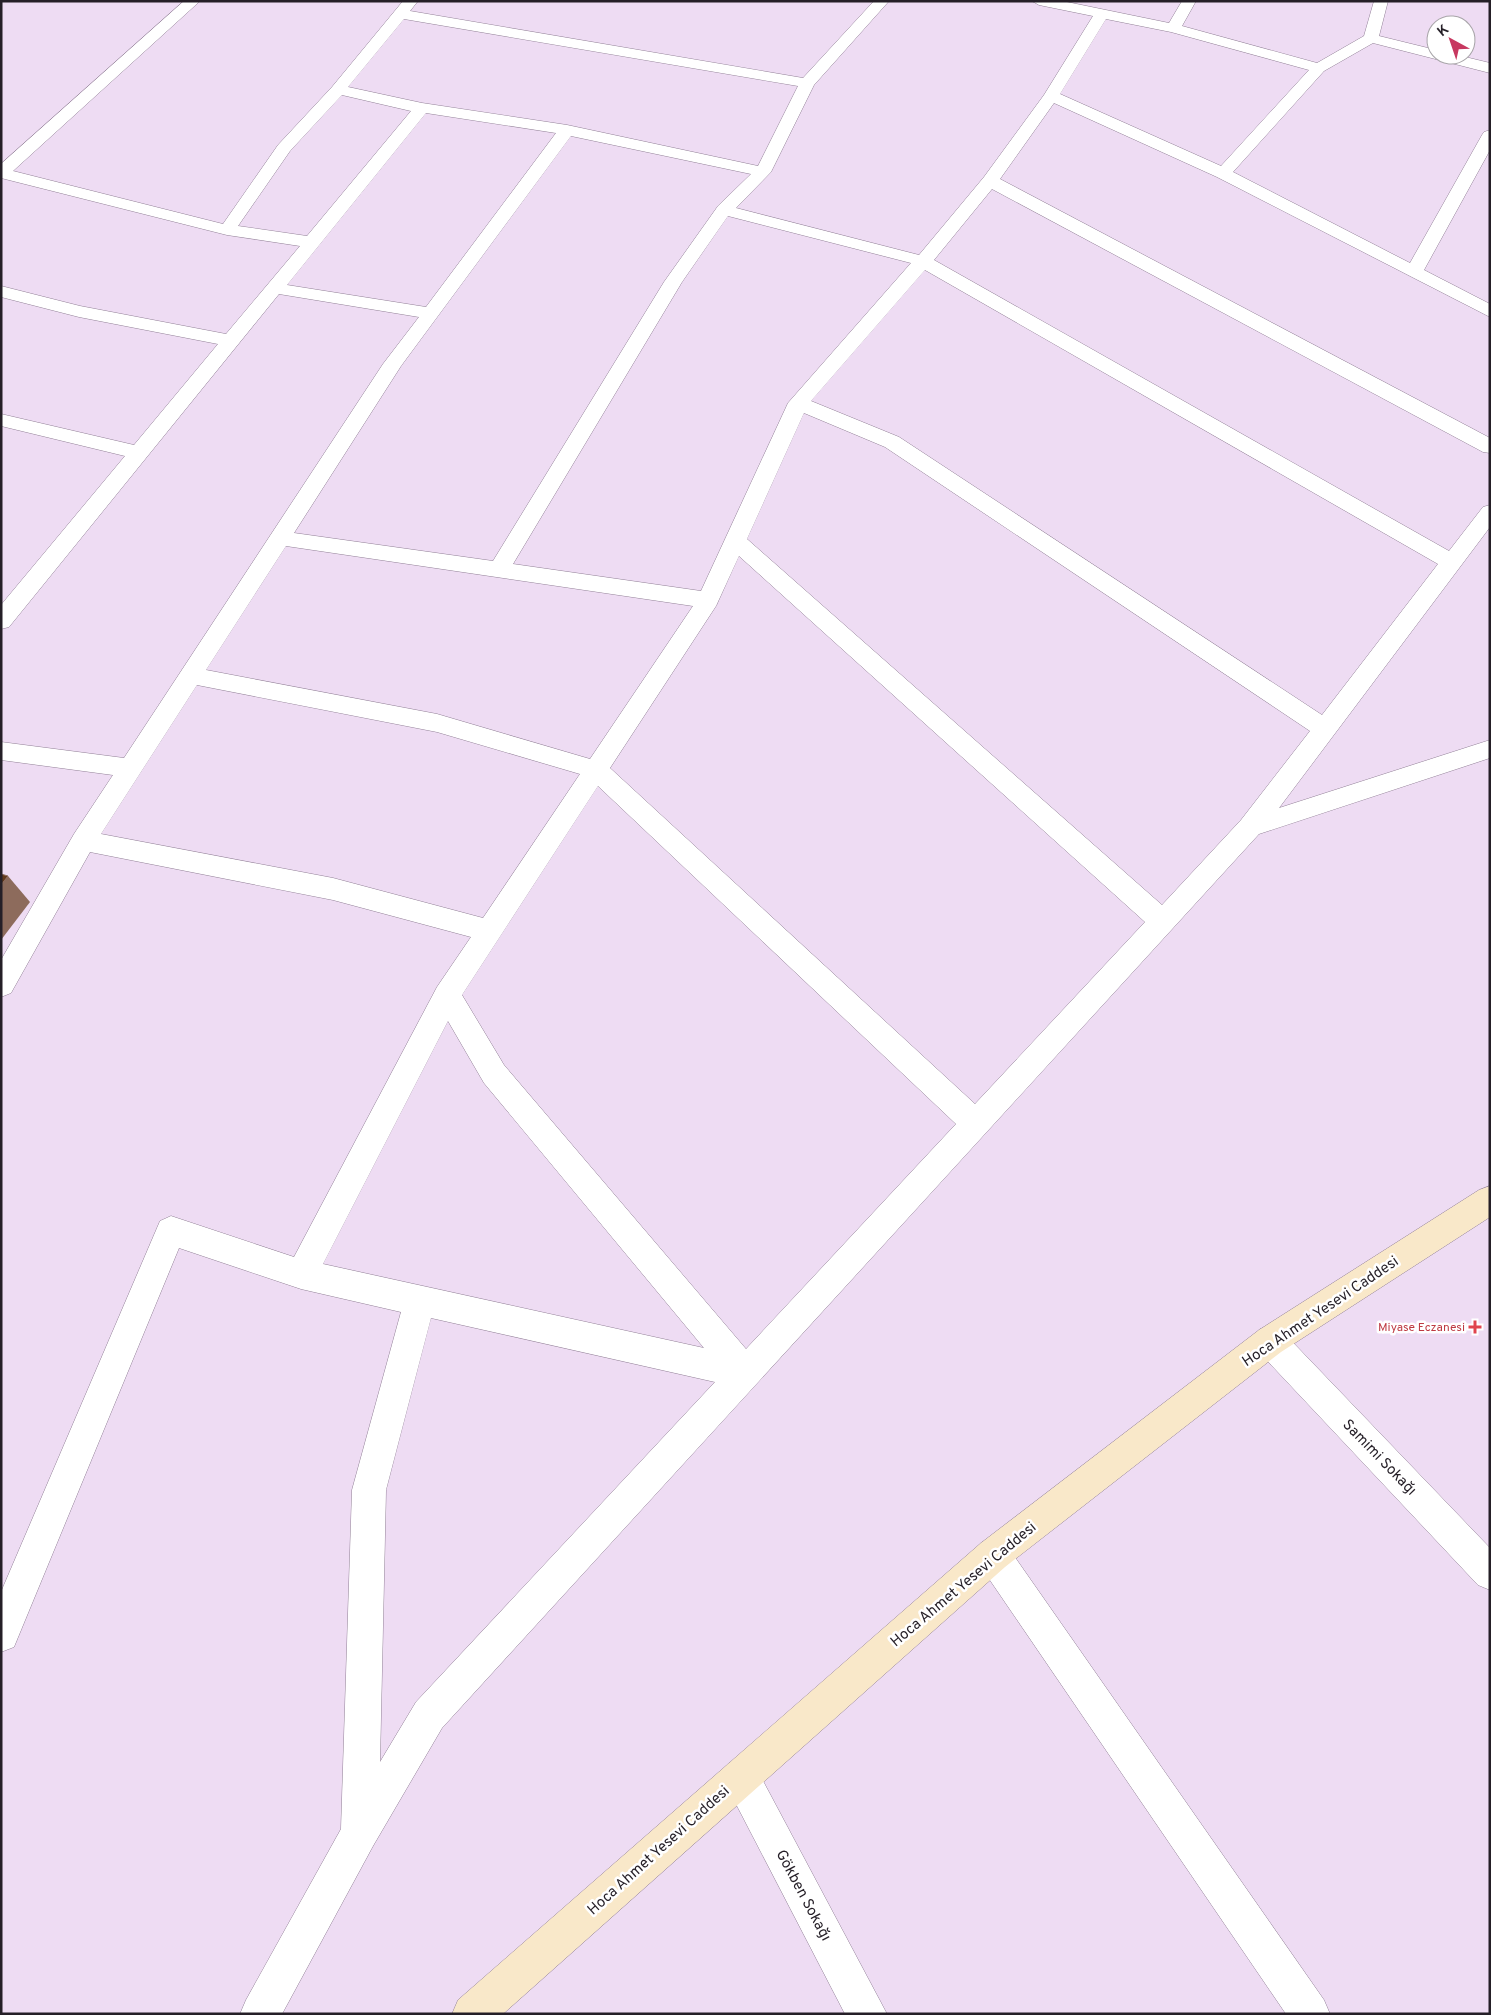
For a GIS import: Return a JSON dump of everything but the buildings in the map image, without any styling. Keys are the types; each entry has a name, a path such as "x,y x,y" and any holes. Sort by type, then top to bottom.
{"main road":[{"name":"Hoca Ahmet Yesevi Caddesi","path":"492,2006 741,1777 993,1555 1270,1342 1490,1200"}],"street":[{"path":"1,174 193,1"},
{"path":"499,570 673,282 724,210 762,172 807,83 882,1"},
{"path":"1173,28 1189,1"},
{"path":"1223,173 1319,68 1371,38 1382,1"},
{"path":"1042,2 1173,28 1319,68"},
{"path":"226,230 284,148 338,90 406,7 807,83"},
{"path":"301,1274 447,995 708,600 798,403 923,261 990,181 1051,96 1102,14"},
{"path":"1371,38 1490,68"},
{"path":"338,90 422,108 567,130 762,172"},
{"path":"1051,96 1223,173 1490,311"},
{"path":"1,621 9,598 138,454 422,108"},
{"path":"1,985 83,841 393,364 567,130"},
{"path":"1414,272 1490,135"},
{"path":"1,174 226,230 312,242"},
{"path":"990,181 1490,447"},
{"path":"724,210 923,261 1452,562"},
{"path":"273,288 431,313"},
{"path":"1,291 79,311 230,341"},
{"path":"798,403 892,442 1324,728"},
{"path":"1,420 138,454"},
{"path":"260,2014 360,1833 429,1715 1250,827 1490,512"},
{"path":"280,538 708,600"},
{"path":"735,540 1162,921"},
{"path":"190,676 437,724 597,770 976,1124"},
{"path":"1250,827 1490,749"},
{"path":"1,751 131,768"},
{"path":"83,841 333,889 490,931"},
{"path":"447,995 494,1074 746,1373"},
{"path":"1,1634 172,1231 301,1274 746,1373"},
{"path":"360,1833 369,1490 420,1300"},
{"name":"Samimi Sokağı","path":"1270,1342 1490,1574"},
{"path":"993,1555 1310,2014"},
{"name":"Gökben Sokağı","path":"741,1777 867,2014"}],"place":[{"name":"Miyase Eczanesi","path":"1475,1327"}]}
